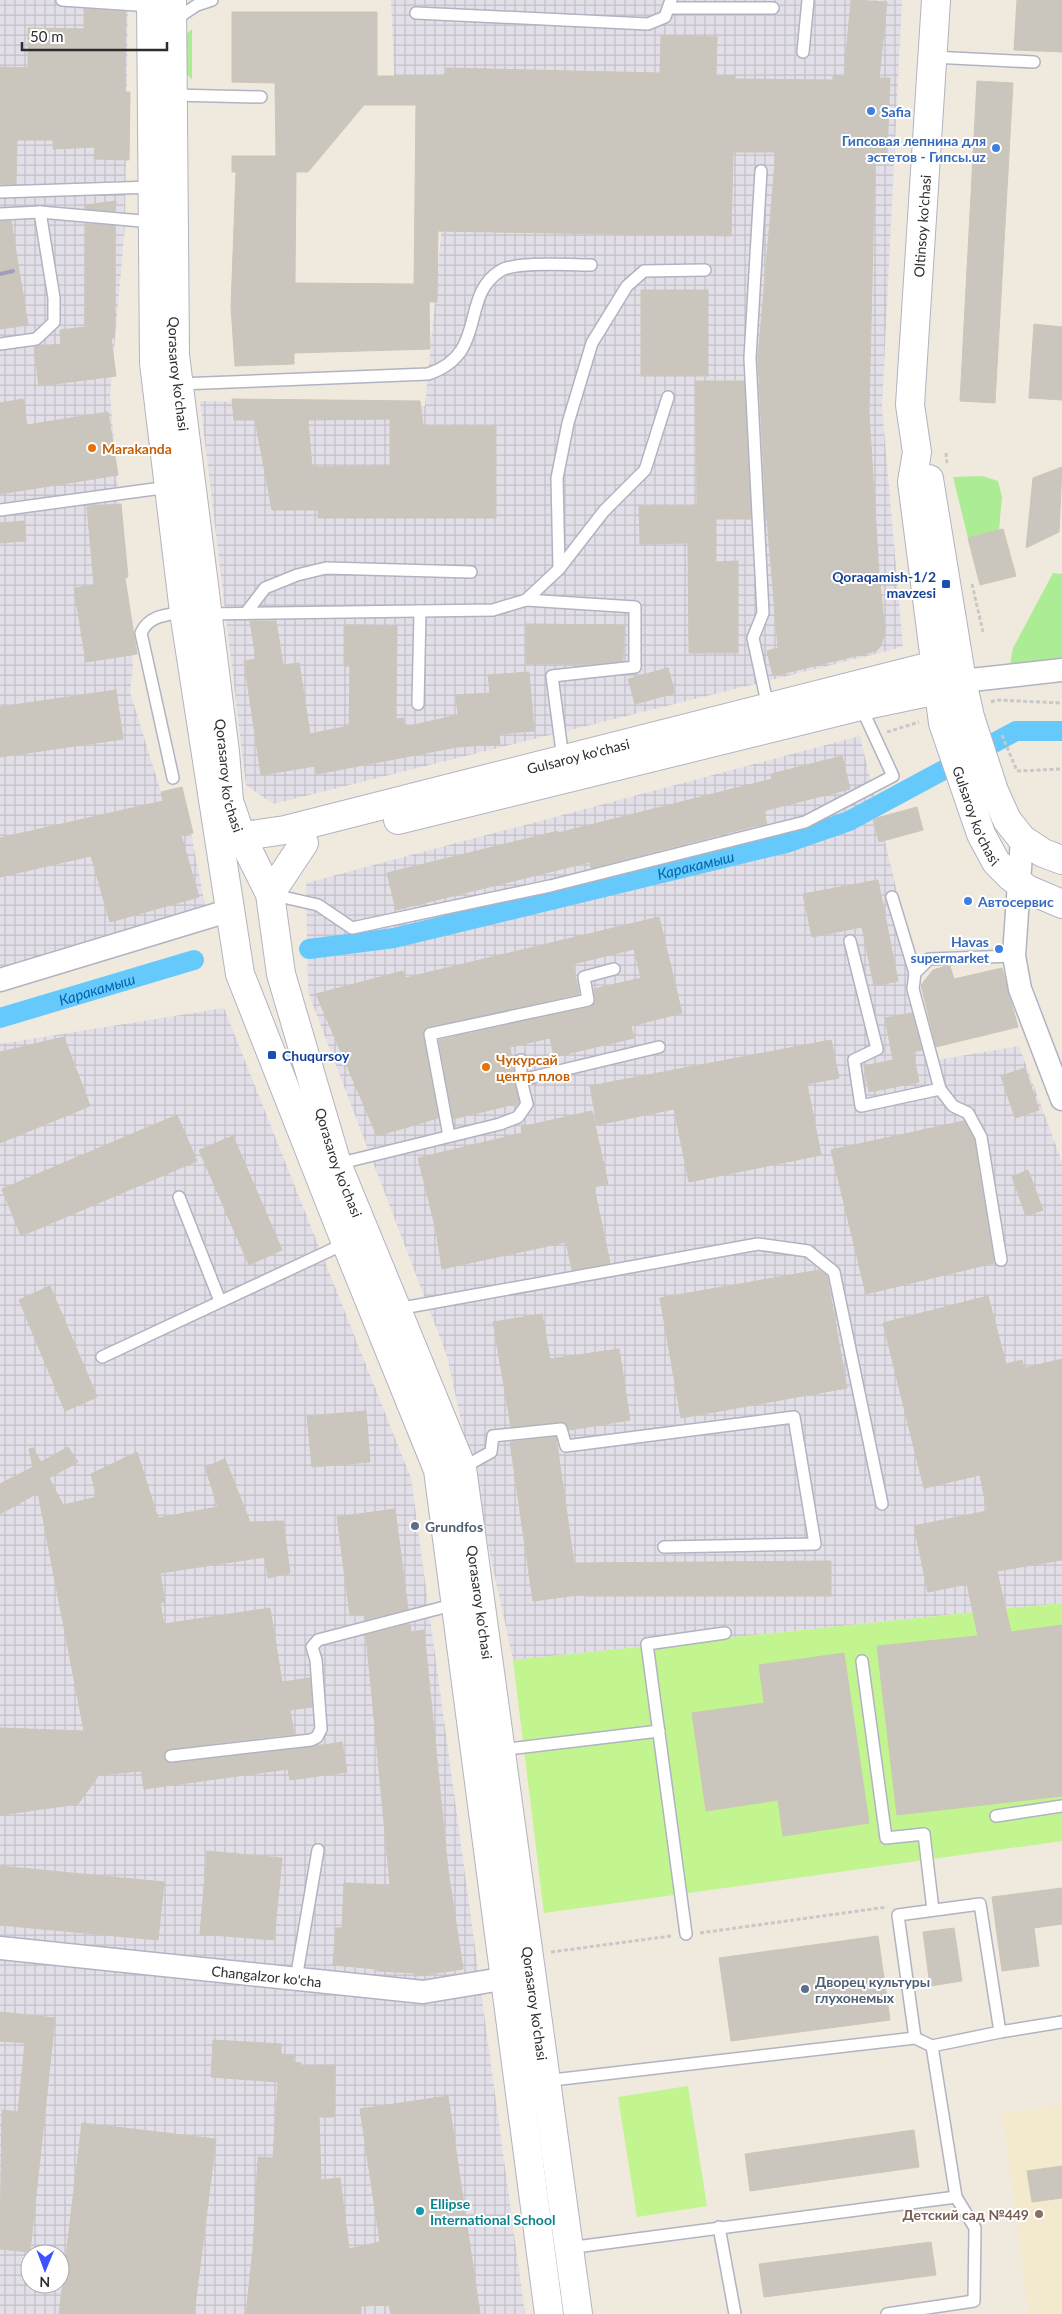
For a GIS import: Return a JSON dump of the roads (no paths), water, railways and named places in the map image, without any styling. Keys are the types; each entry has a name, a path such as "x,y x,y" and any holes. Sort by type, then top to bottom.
{"main road":[{"name":"Oltinsoy ko'chasi","path":"936,0 910,405 917,452 930,482 945,679"},
{"name":"Qorasaroy ko'chasi","path":"161,7 172,95 175,355 179,384 196,613"},
{"name":"Qorasaroy ko'chasi","path":"161,7 152,186 154,363 169,487 196,613 232,845 232,918 240,974 346,1243 386,1312 462,1468 530,1965 532,2083 549,2314"},
{"name":"Gulsaroy ko'chasi","path":"232,845 768,707 945,679"},
{"name":"Gulsaroy ko'chasi","path":"232,845 304,843 861,706 945,679"},
{"name":"Gulsaroy ko'chasi","path":"945,679 970,717 982,797 981,834 990,854 1003,870 1019,884 1046,899 1062,904"},
{"name":"Gulsaroy ko'chasi","path":"945,679 931,722 982,797 1007,820 1022,839 1043,853 1062,860"},
{"path":"270,894 304,843"},
{"name":"Qorasaroy ko'chasi","path":"232,845 270,894 280,974 337,1164 438,1470 504,1979 532,2083 568,2248 578,2314"}],"street":[{"path":"945,679 1062,670"},
{"path":"1022,839 1014,956 1020,989 1062,1099"},
{"path":"0,980 232,918"},
{"name":"Changalzor ko'cha","path":"0,1948 423,1992 504,1979 530,1965"}],"lane":[{"path":"62,0 161,7 197,5 212,0"},
{"path":"803,52 808,0"},
{"path":"416,14 648,24 665,17 670,4 773,8"},
{"path":"932,57 1034,62"},
{"path":"172,95 261,98"},
{"path":"761,171 750,358 763,614 753,638 768,707"},
{"path":"0,192 152,186"},
{"path":"0,214 40,212 153,222"},
{"path":"0,344 36,339 54,322 54,298 40,212"},
{"path":"179,384 428,374 444,369 456,359 465,344 484,286 501,270 526,265 591,265"},
{"path":"559,569 557,478 568,423 592,344 627,286 644,271 705,270"},
{"path":"526,600 559,569 604,511 645,470 668,397"},
{"path":"0,510 169,487"},
{"path":"246,614 265,588 297,575 326,568 471,572"},
{"path":"173,778 141,633 145,624 155,618 196,613 246,614 493,610 526,600 635,607 635,667 552,676 563,759"},
{"path":"418,704 420,611"},
{"path":"270,894 318,905 352,928 550,886 805,822 892,776 861,706"},
{"path":"892,897 915,973 913,989 940,1089 953,1106 968,1113 981,1137 1001,1260"},
{"path":"850,941 877,1050 854,1060 860,1106 940,1089"},
{"path":"915,973 929,959 1014,956"},
{"path":"449,1136 430,1034 588,1000 584,977 614,969"},
{"path":"521,1080 659,1047"},
{"path":"337,1164 500,1124 518,1117 527,1104 521,1080 521,1060"},
{"path":"179,1197 220,1302"},
{"path":"102,1357 346,1243"},
{"path":"386,1312 758,1244 808,1251 834,1272 882,1504"},
{"path":"462,1468 491,1452 492,1436 561,1429 566,1446 794,1417 816,1544 664,1547"},
{"path":"171,1756 311,1740 317,1737 321,1730 316,1660 312,1647 318,1640 456,1604"},
{"path":"686,1934 647,1644 726,1633"},
{"path":"862,1661 886,1838 924,1834 934,1910"},
{"path":"500,1750 659,1730"},
{"path":"996,1816 1062,1806"},
{"path":"296,1979 318,1850"},
{"path":"915,2038 898,1915 980,1904 1000,2032"},
{"path":"532,2083 915,2038 932,2046 1062,2022"},
{"path":"886,2314 974,2301 974,2228 956,2197 932,2046"},
{"path":"568,2248 956,2197"},
{"path":"720,2227 735,2314"}],"waterway":[{"name":"Каракамыш","path":"309,949 394,938 786,843 849,821 1016,731 1062,731"},
{"name":"Каракамыш","path":"0,1018 194,960"}],"railway":[{"path":"0,274 13,271"}],"place":[{"name":"Safia","path":"871,111"},
{"name":"Гипсовая лепнина для эстетов - Гипсы.uz","path":"996,148"},
{"name":"Marakanda","path":"92,448"},
{"name":"Qoraqamish-1/2 mavzesi","path":"946,584"},
{"name":"Автосервис","path":"968,901"},
{"name":"Havas supermarket","path":"999,949"},
{"name":"Chuqursoy","path":"272,1055"},
{"name":"Чукурсай центр плов","path":"486,1067"},
{"name":"Grundfos","path":"415,1526"},
{"name":"Дворец культуры глухонемых","path":"805,1989"},
{"name":"Ellipse International School","path":"420,2211"},
{"name":"Детский сад №449","path":"1039,2214"}]}
